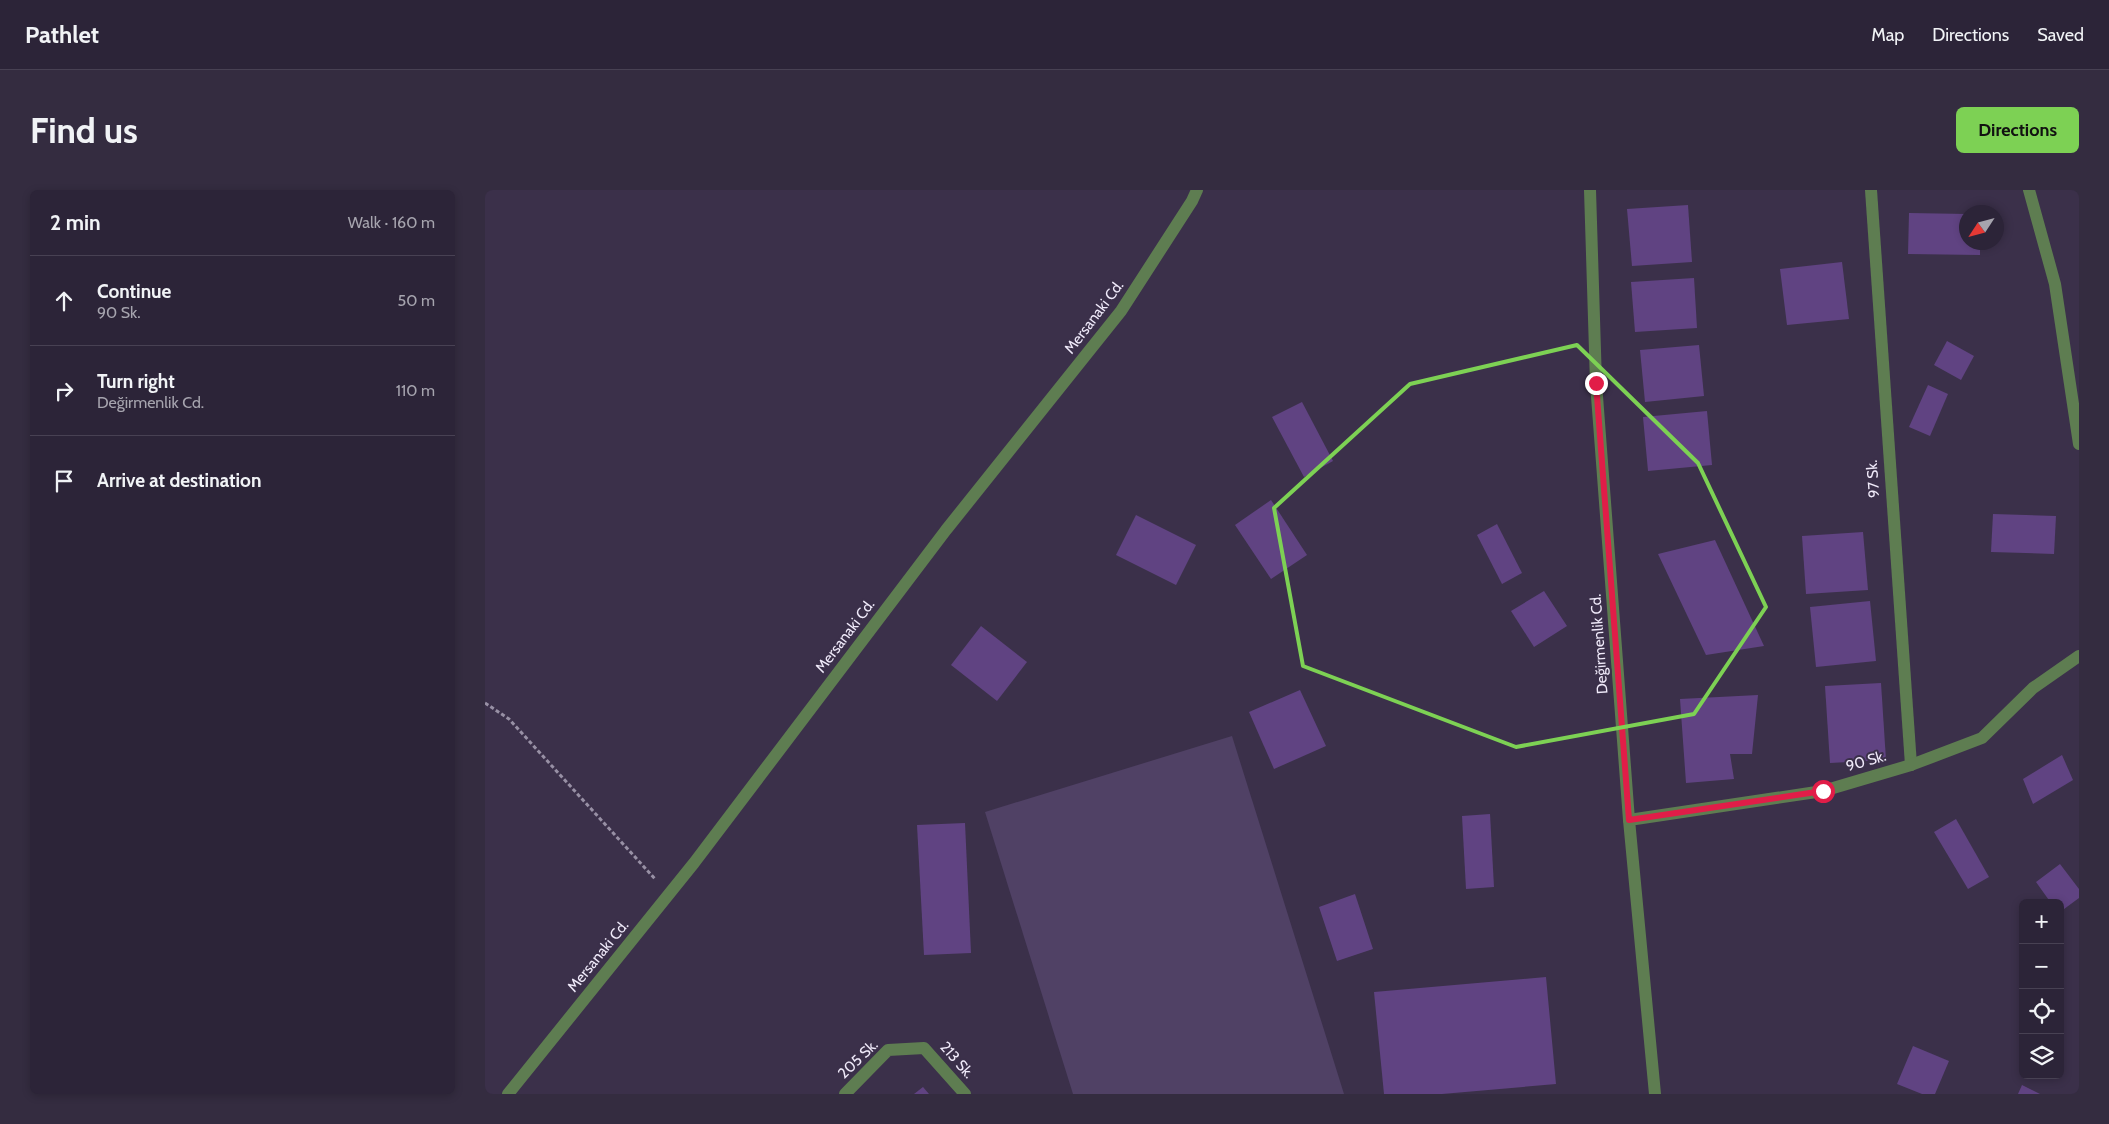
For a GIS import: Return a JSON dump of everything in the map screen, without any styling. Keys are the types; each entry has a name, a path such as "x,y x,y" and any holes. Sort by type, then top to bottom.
{"street":[{"name":"Mersanaki Cd.","path":"508,1094 669,894 946,530 1121,311 1193,201 1197,190"},
{"name":"Değirmenlik Cd.","path":"1590,190 1596,383 1629,820 1655,1094"},
{"name":"97 Sk.","path":"1871,190 1911,765"},
{"path":"2029,190 2055,284 2079,444"},
{"name":"90 Sk.","path":"1629,820 1823,791 1911,765 1982,738 2033,688 2079,656"},
{"name":"205 Sk.","path":"845,1094 888,1050 924,1048"},
{"name":"213 Sk.","path":"924,1048 965,1094"}],"path":[{"path":"485,703 509,719 669,894"}],"highlighted area":[{"path":"1577,345 1698,463 1766,607 1694,714 1516,747 1303,666 1274,508 1410,384"}],"shaded area":[{"path":"1232,736 1344,1094 1073,1094 985,812"}],"building":[{"path":"1688,205 1692,262 1632,266 1627,209"},
{"path":"1909,213 1959,214 1959,250 1980,250 1980,255 1908,254"},
{"path":"1842,262 1849,319 1787,325 1780,269"},
{"path":"1694,278 1697,328 1635,332 1631,282"},
{"path":"1947,341 1974,356 1961,380 1934,365"},
{"path":"1699,345 1704,396 1645,402 1640,350"},
{"path":"1928,385 1948,394 1930,436 1909,427"},
{"path":"1302,402 1333,461 1304,477 1272,417"},
{"path":"1707,411 1712,465 1648,471 1643,417"},
{"path":"1271,500 1307,555 1271,579 1235,525"},
{"path":"1993,514 2056,516 2054,554 1991,552"},
{"path":"1136,515 1196,545 1176,585 1116,555"},
{"path":"1497,524 1522,573 1502,584 1477,535"},
{"path":"1863,532 1868,590 1806,594 1802,536"},
{"path":"1715,540 1764,646 1706,655 1658,554"},
{"path":"1544,591 1567,626 1534,647 1511,611"},
{"path":"1870,601 1876,661 1816,667 1810,607"},
{"path":"981,626 1027,662 997,701 951,665"},
{"path":"1881,683 1886,760 1830,763 1825,686"},
{"path":"1300,690 1326,746 1274,769 1249,712"},
{"path":"1758,695 1752,754 1730,754 1734,779 1686,783 1680,699"},
{"path":"2062,755 2073,780 2033,804 2023,779"},
{"path":"1490,814 1494,887 1466,889 1462,816"},
{"path":"1956,819 1989,877 1968,889 1934,832"},
{"path":"965,823 971,953 924,955 917,825"},
{"path":"2060,864 2079,889 2079,898 2064,909 2064,899 2048,899 2036,882"},
{"path":"1355,894 1373,949 1337,961 1319,907"},
{"path":"1546,977 1556,1084 1442,1094 1384,1094 1374,992"},
{"path":"1913,1046 1949,1061 1935,1094 1922,1094 1897,1084"},
{"path":"2022,1085 2040,1094 2018,1094"},
{"path":"923,1087 929,1094 914,1094"}],"route":[{"path":"1596,383 1629,820 1823,791"}]}
